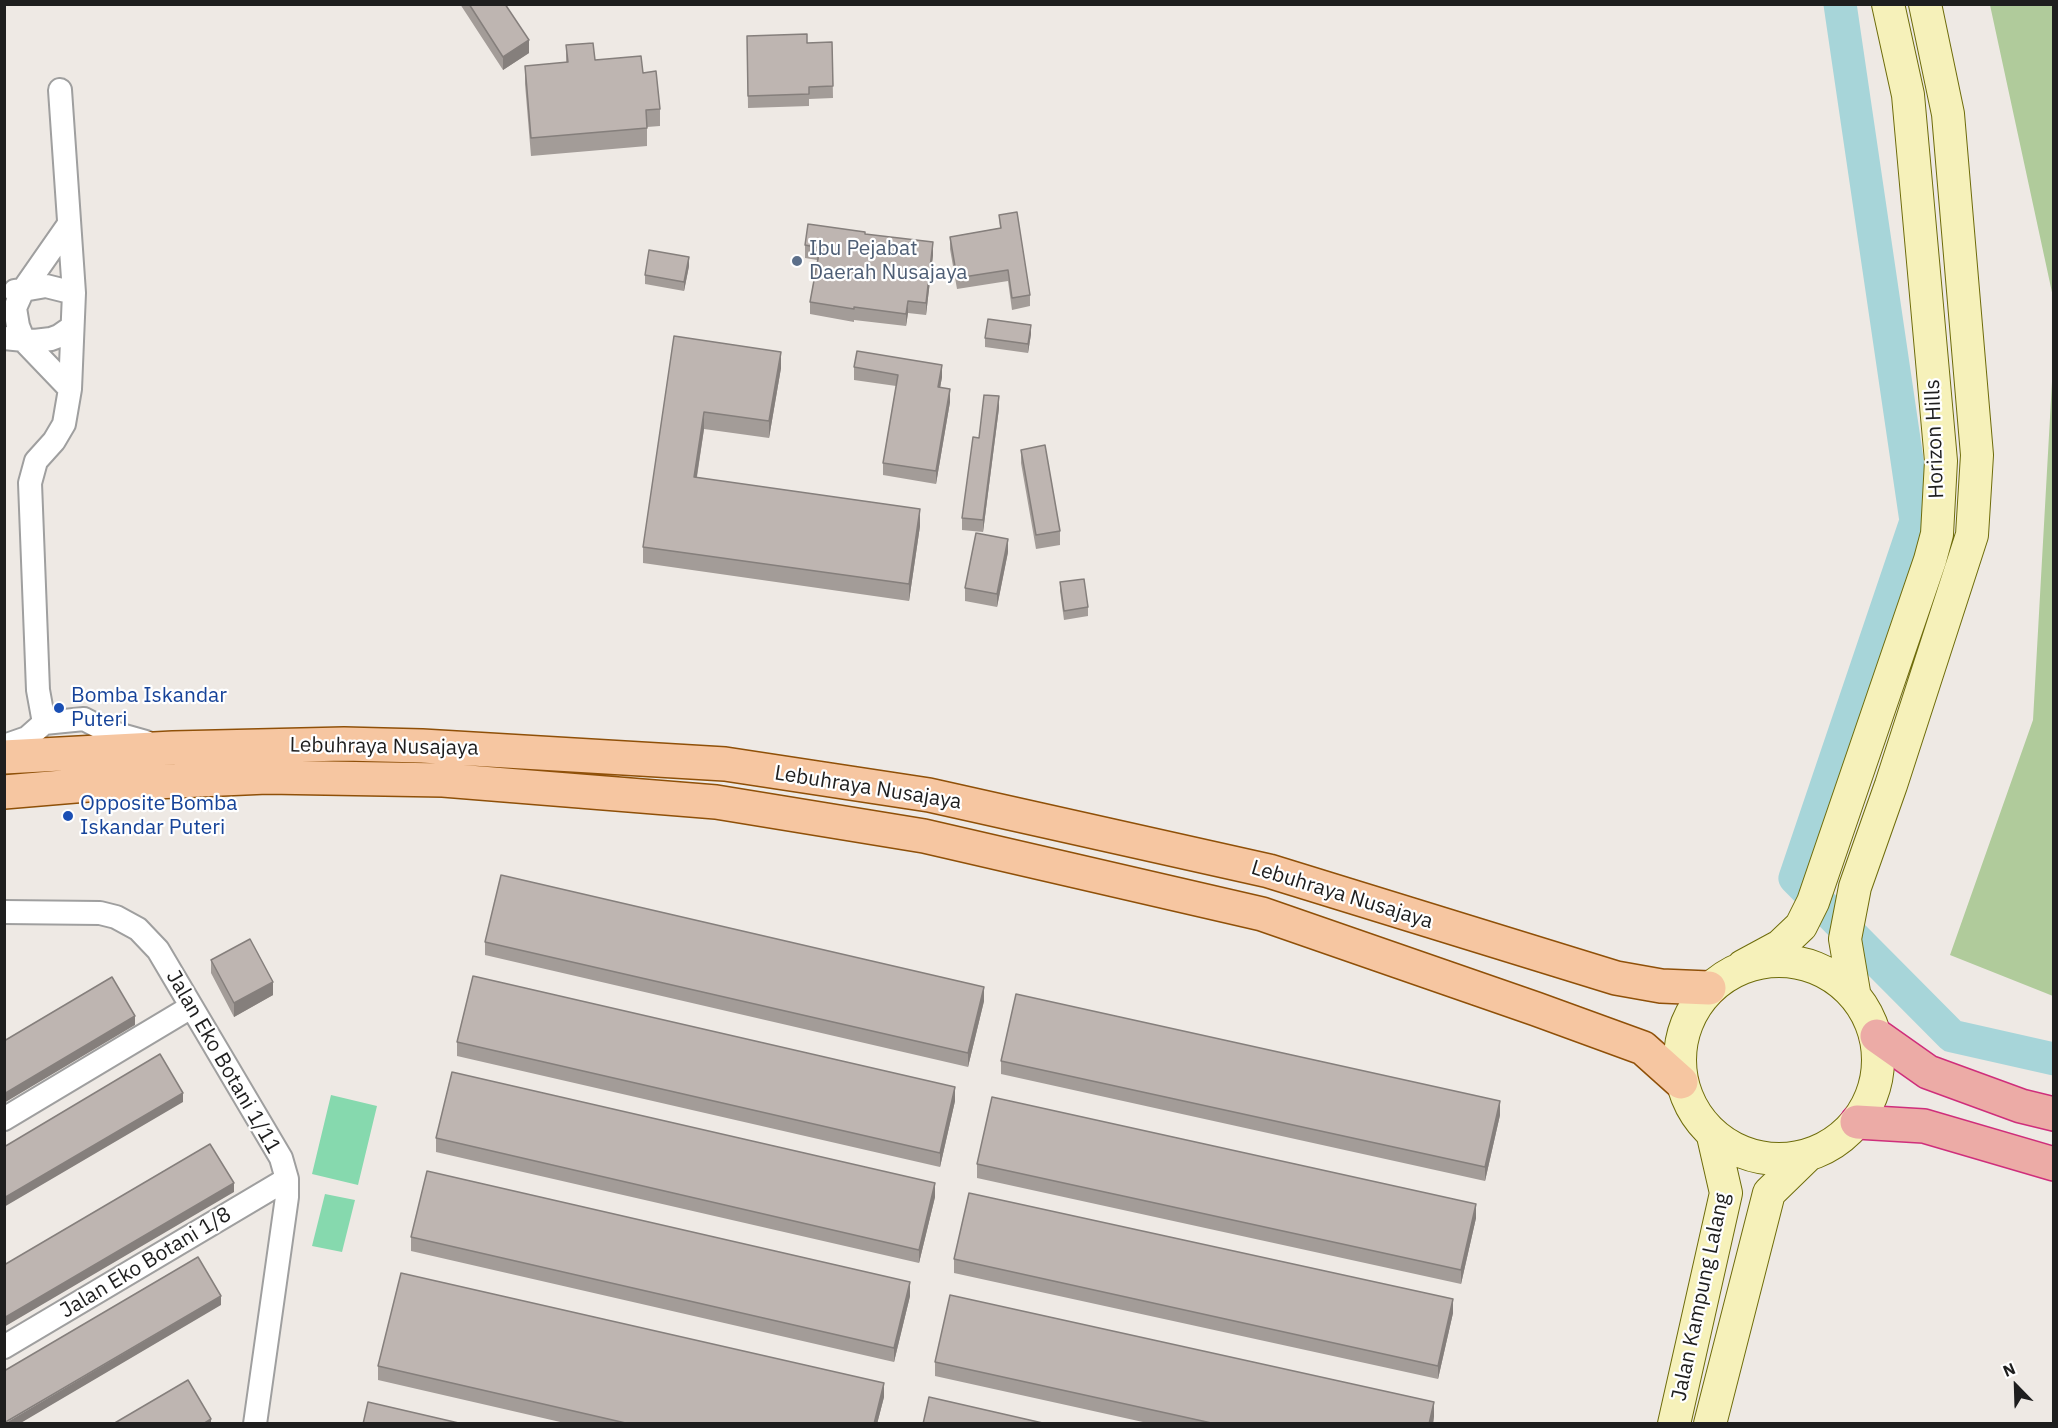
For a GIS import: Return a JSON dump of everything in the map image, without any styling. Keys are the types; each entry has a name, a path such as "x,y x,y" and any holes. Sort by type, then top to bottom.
{"highway":[{"path":"1877,1036 1928,1072 2021,1106 2054,1114"},
{"path":"1857,1122 1924,1126 2054,1164"}],"main road":[{"name":"Horizon Hills","path":"1743,966 1780,946 1801,926 1813,902 1937,534 1941,461 1908,95 1888,4"},
{"name":"Horizon Hills","path":"1854,992 1845,939 1855,887 1891,785 1972,535 1977,455 1948,114 1925,4"},
{"name":"Lebuhraya Nusajaya","path":"4,757 284,745 422,746 724,764 918,794 1269,871 1616,978 1661,986 1709,988"},
{"name":"Lebuhraya Nusajaya","path":"4,792 87,785 267,777 443,780 716,802 924,836 1262,914 1642,1048 1681,1082"},
{"path":"1782,959 1821,969 1854,992 1868,1013 1877,1036 1879,1066 1872,1096 1857,1122 1835,1142 1808,1155 1774,1160 1742,1153 1713,1136 1693,1112 1681,1082 1679,1048 1689,1016 1709,988 1743,966 1782,959"},
{"name":"Jalan Kampung Lalang","path":"1674,1424 1726,1192 1713,1136"},
{"name":"Jalan Kampung Lalang","path":"1710,1424 1769,1193 1808,1155"}],"street":[{"path":"44,723 38,690 30,483 36,461 54,441 64,424 70,389 74,293 60,90"},
{"path":"14,339 18,326 14,292 69,224"},
{"path":"14,292 46,286 74,293"},
{"path":"14,339 51,339 72,327"},
{"path":"14,339 70,389"},
{"path":"4,746 27,738 44,723 84,719 107,731 173,748"},
{"name":"Jalan Eko Botani 1/11","path":"4,912 100,913 116,917 138,928 158,950 281,1158 287,1197 255,1424"},
{"path":"4,1119 190,1007"},
{"name":"Jalan Eko Botani 1/8","path":"4,1347 286,1179"}],"green space":[{"path":"1990,5 2053,5 2053,297"},
{"path":"2053,364 2053,996 1950,955 2033,720"},
{"path":"331,1095 377,1106 358,1185 312,1174"},
{"path":"325,1194 355,1200 342,1252 312,1246"}],"building":[{"path":"469,4 505,4 529,40 503,57"},
{"path":"807,34 807,43 832,42 833,86 809,87 809,94 748,96 747,36"},
{"path":"593,43 595,60 641,56 643,73 656,71 660,109 646,110 647,128 531,138 525,66 568,62 566,45"},
{"path":"1017,212 1030,295 1012,298 1008,270 957,278 950,237 1001,228 999,215"},
{"path":"808,224 933,242 926,303 908,301 906,314 810,302 820,248 805,245"},
{"path":"649,250 689,257 684,282 645,275"},
{"path":"988,319 1031,325 1028,344 985,338"},
{"path":"674,336 781,352 769,421 704,412 694,477 920,509 909,584 643,547"},
{"path":"857,351 942,365 938,387 950,389 936,471 883,463 898,375 854,367"},
{"path":"984,395 999,396 983,520 962,518 973,437 979,438"},
{"path":"1045,445 1060,531 1036,535 1021,450"},
{"path":"976,533 1008,539 997,594 965,588"},
{"path":"1084,579 1088,607 1064,611 1060,582"},
{"path":"501,875 984,987 968,1053 485,942"},
{"path":"250,939 273,982 234,1003 211,960"},
{"path":"473,976 955,1087 940,1153 457,1042"},
{"path":"112,977 135,1016 4,1094 4,1041"},
{"path":"1016,994 1500,1101 1485,1167 1001,1061"},
{"path":"160,1054 183,1093 4,1198 4,1147"},
{"path":"452,1072 935,1183 919,1250 436,1138"},
{"path":"992,1097 1476,1204 1461,1270 977,1164"},
{"path":"210,1144 234,1183 4,1318 4,1265"},
{"path":"427,1171 910,1282 894,1348 411,1237"},
{"path":"969,1193 1453,1299 1438,1366 954,1259"},
{"path":"198,1257 221,1296 4,1423 4,1371"},
{"path":"401,1273 884,1383 874,1424 630,1424 378,1366"},
{"path":"950,1295 1434,1402 1429,1424 1216,1424 935,1362"},
{"path":"188,1380 211,1419 203,1424 113,1424"},
{"path":"929,1397 1047,1424 923,1424"},
{"path":"368,1402 463,1424 363,1424"}],"waterway":[{"path":"1840,4 1916,521 1795,878 1952,1036 2054,1059"}],"place":[{"name":"Ibu Pejabat Daerah Nusajaya","path":"797,261"},
{"name":"Bomba Iskandar Puteri","path":"59,708"},
{"name":"Opposite Bomba Iskandar Puteri","path":"68,816"}]}
